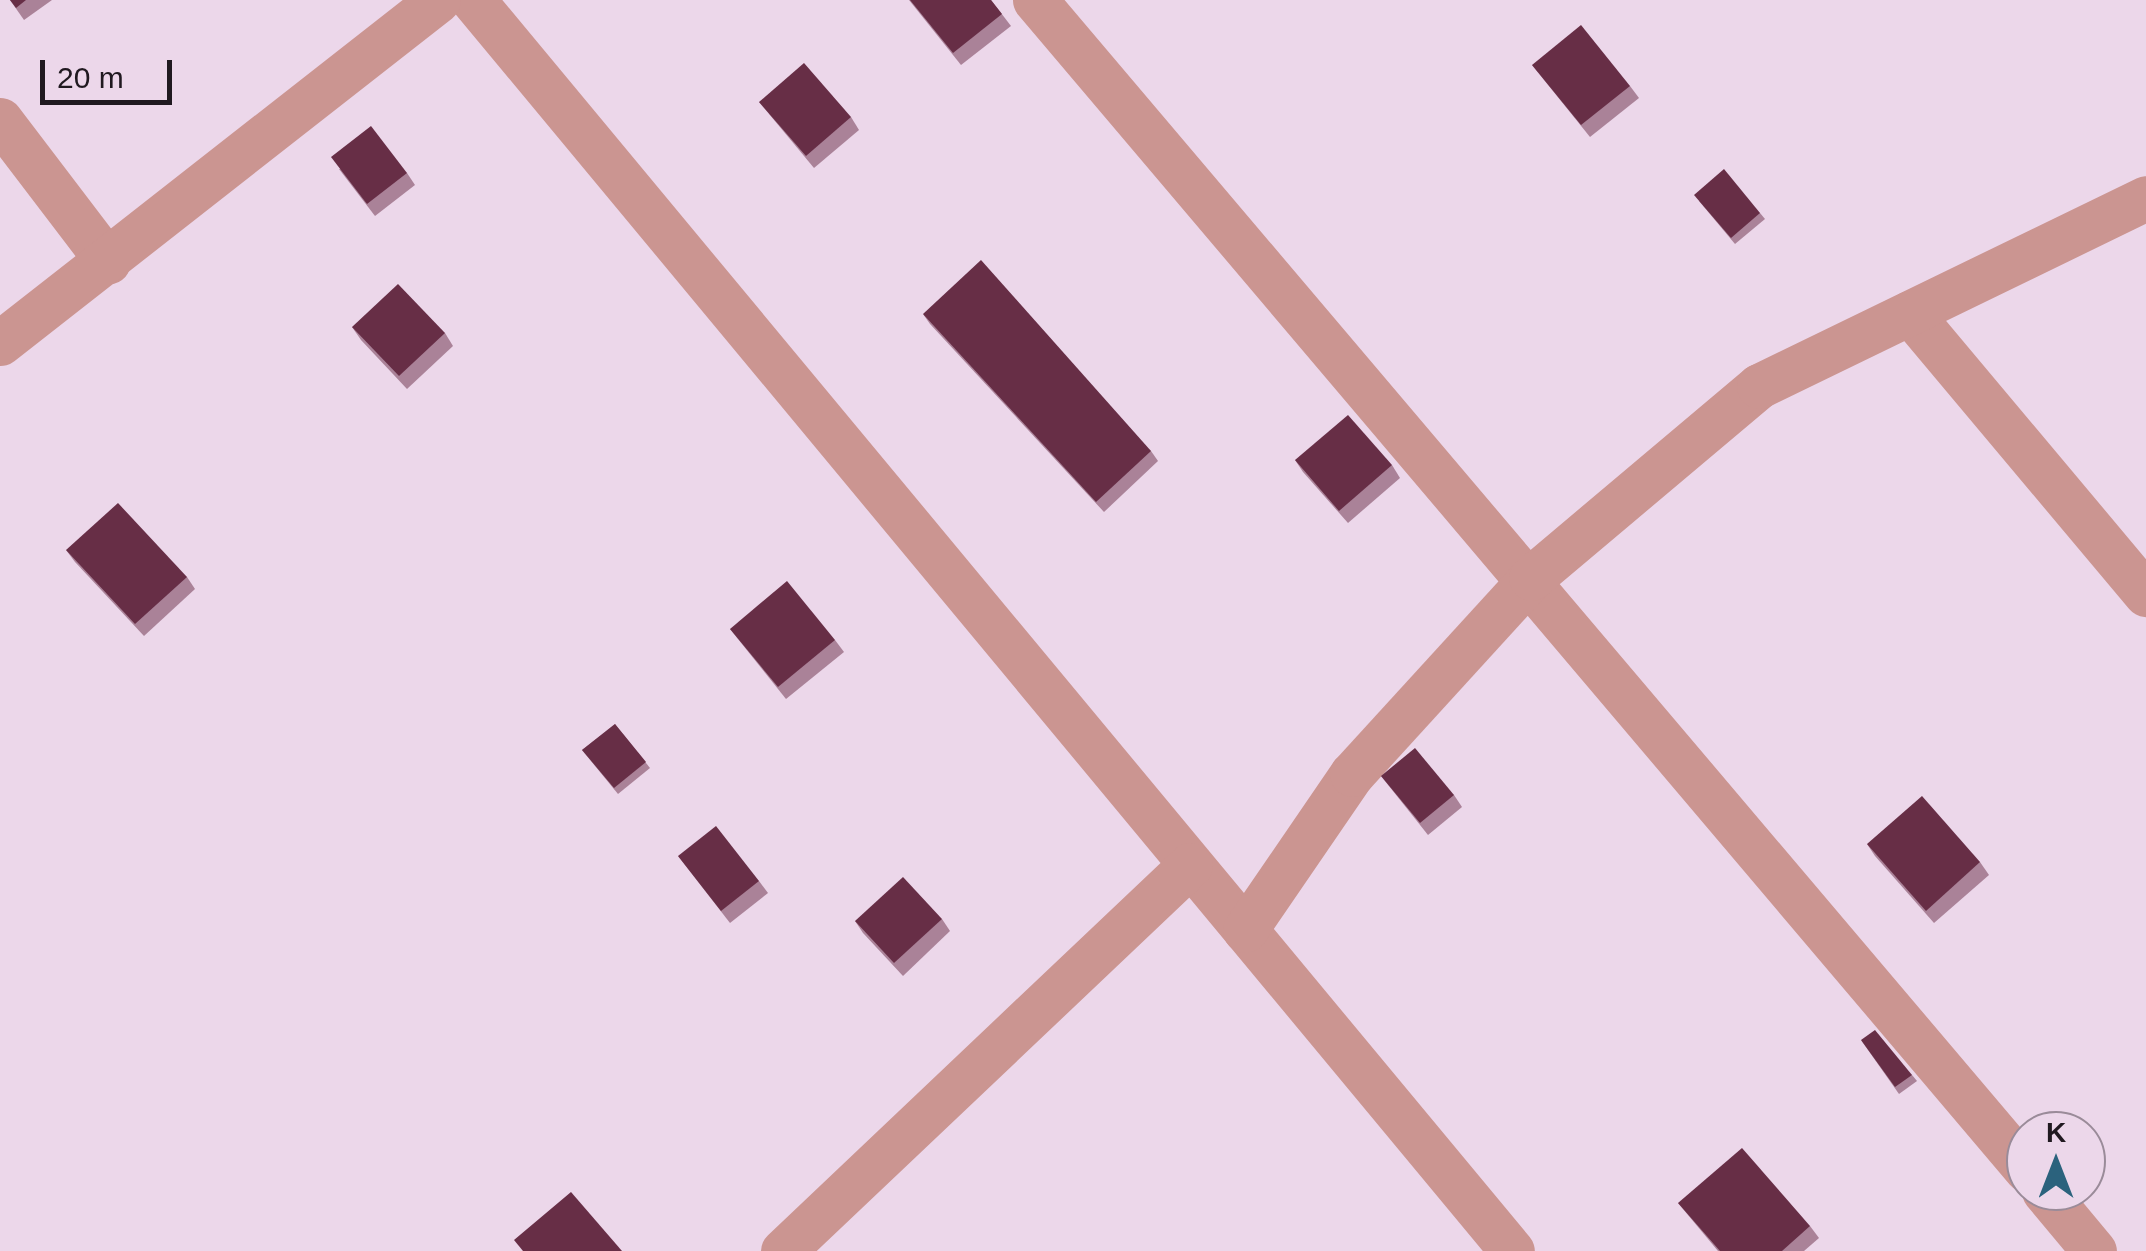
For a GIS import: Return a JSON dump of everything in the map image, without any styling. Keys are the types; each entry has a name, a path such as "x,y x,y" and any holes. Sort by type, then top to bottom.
{"street":[{"path":"0,343 438,0"},
{"path":"473,0 1512,1251"},
{"path":"1035,0 1531,578 2006,1145"},
{"path":"0,120 108,262"},
{"path":"1245,930 1352,774 1531,578 1759,386 2146,198"},
{"path":"1910,313 2146,594"},
{"path":"782,1251 1190,865"},
{"path":"2061,1211 2094,1251"}],"building":[{"path":"10,0 26,0 16,8"},
{"path":"910,0 991,0 1002,14 953,53"},
{"path":"1581,25 1630,86 1581,125 1532,65"},
{"path":"804,63 851,117 806,156 759,102"},
{"path":"371,126 407,173 367,204 331,157"},
{"path":"1724,169 1760,213 1731,238 1694,195"},
{"path":"981,260 1151,451 1096,502 923,314"},
{"path":"398,284 445,333 399,376 352,327"},
{"path":"1348,415 1392,465 1339,511 1295,460"},
{"path":"118,503 187,577 135,624 66,550"},
{"path":"787,581 835,640 778,687 730,629"},
{"path":"615,724 646,762 614,788 582,750"},
{"path":"1415,748 1454,795 1420,823 1381,776"},
{"path":"1922,796 1980,862 1926,911 1867,844"},
{"path":"716,826 759,881 721,911 678,856"},
{"path":"903,877 942,919 894,963 855,921"},
{"path":"1875,1030 1912,1075 1895,1087 1861,1040"},
{"path":"1742,1148 1810,1226 1782,1251 1720,1251 1678,1203"},
{"path":"571,1192 622,1251 523,1251 514,1240"}]}
